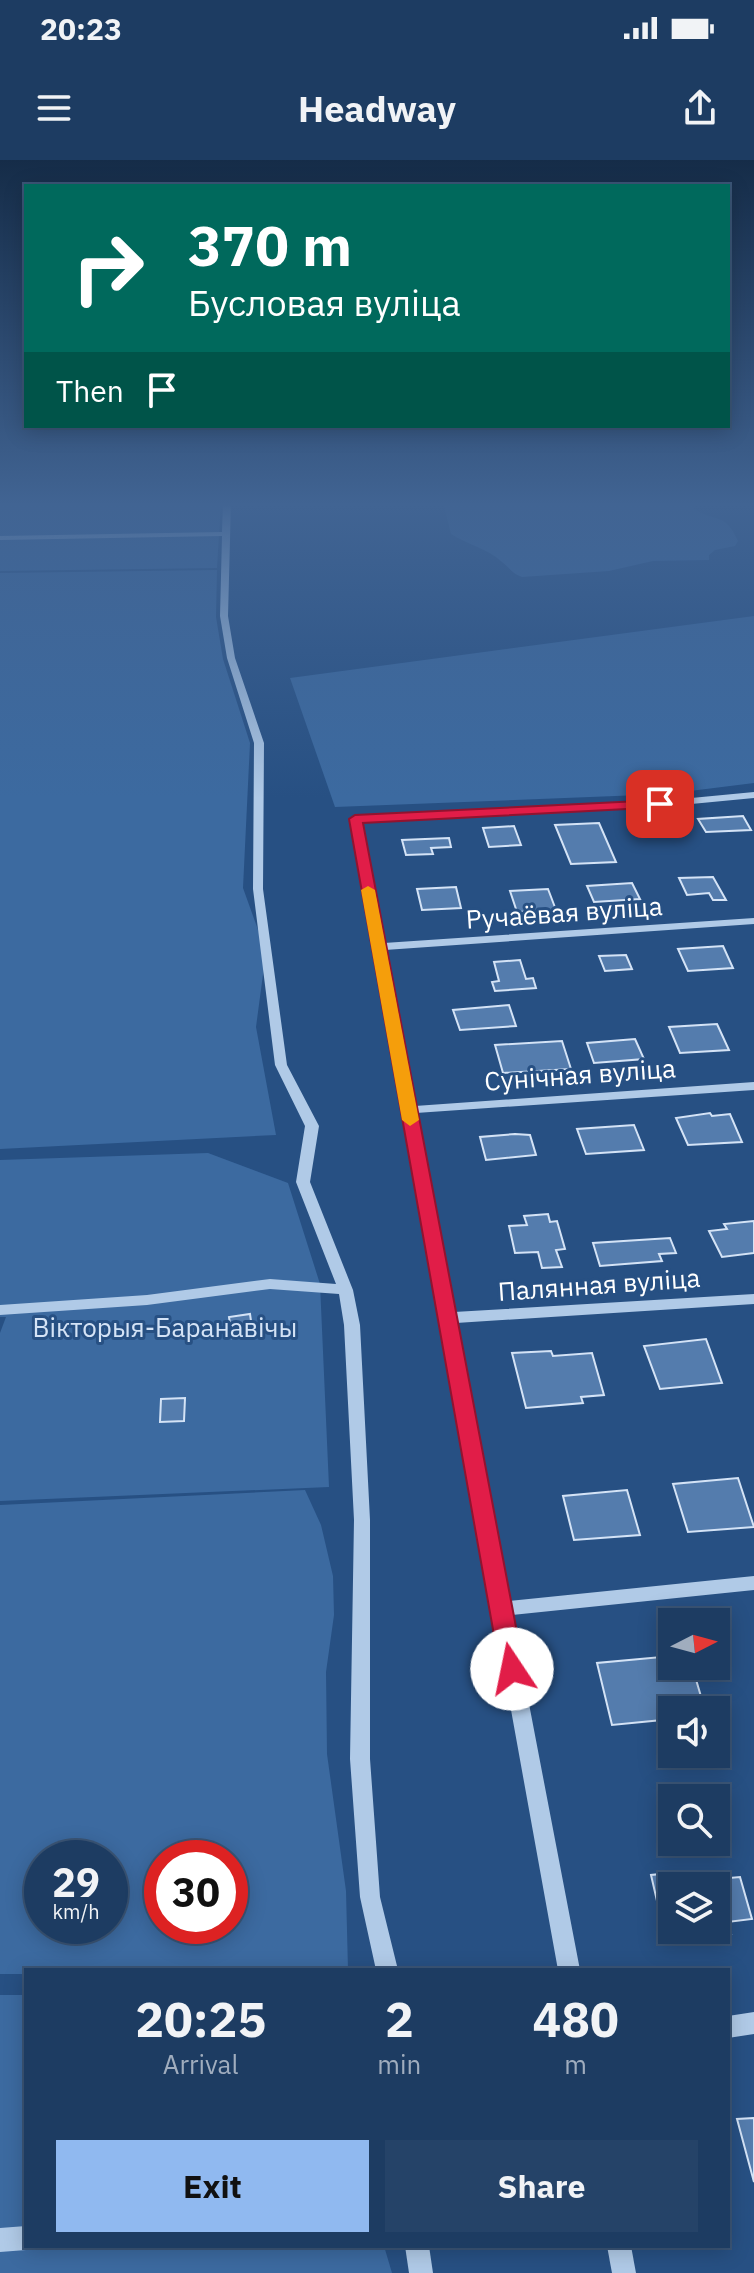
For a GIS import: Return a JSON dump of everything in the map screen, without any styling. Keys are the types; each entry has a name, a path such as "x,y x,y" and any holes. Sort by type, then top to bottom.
{"street":[{"path":"225,601 231,658 259,743 258,889 281,1065 312,1126 303,1182 346,1290 352,1325 360,1460 363,1606 360,1759 370,1897 387,1968"},
{"path":"569,1968 355,819 660,804 754,795"},
{"name":"Ручаёвая вуліца","path":"378,947 754,921"},
{"name":"Сунічная вуліца","path":"408,1110 754,1086"},
{"path":"0,1310 160,1299 270,1284 346,1290"},
{"name":"Палянная вуліца","path":"447,1318 754,1299"},
{"path":"501,1609 754,1583"},
{"path":"730,2027 754,2023"},
{"path":"0,2240 24,2238"},
{"path":"417,2248 421,2273"},
{"path":"619,2248 624,2273"}],"green space":[{"path":"0,601 216,601 223,659 250,743 243,888 266,952 256,1027 276,1135 0,1149"},
{"path":"754,616 754,783 666,794 335,807 290,678"},
{"name":"Вікторыя-Баранавічы","path":"208,1153 288,1183 320,1284 329,1487 0,1501 0,1333 6,1317 0,1317 0,1160"},
{"path":"305,1490 321,1525 333,1576 334,1615 326,1672 327,1754 346,1891 348,1968 24,1968 24,1974 0,1974 0,1505"},
{"path":"0,1995 24,1995 24,2248 385,2248 392,2273 0,2273"}],"building":[{"path":"743,816 751,830 706,832 698,819"},
{"path":"667,821 671,830 646,831 642,822"},
{"path":"599,823 616,862 571,864 555,825"},
{"path":"514,826 521,845 489,847 483,828"},
{"path":"449,838 451,847 431,848 433,854 406,855 402,840"},
{"path":"713,877 726,900 713,900 709,893 687,895 679,878"},
{"path":"632,883 640,899 594,902 587,886"},
{"path":"456,887 461,908 422,910 417,889"},
{"path":"548,889 556,910 517,912 510,891"},
{"path":"723,946 733,968 688,971 678,949"},
{"path":"626,955 632,969 605,971 599,956"},
{"path":"520,960 526,979 533,978 536,988 495,991 492,982 499,981 494,962"},
{"path":"509,1005 516,1026 460,1030 453,1010"},
{"path":"717,1024 729,1050 680,1053 669,1027"},
{"path":"635,1039 644,1059 594,1063 587,1043"},
{"path":"562,1041 571,1069 503,1073 495,1045"},
{"path":"710,1113 712,1116 730,1114 742,1142 688,1145 676,1118"},
{"path":"634,1125 644,1150 586,1154 577,1129"},
{"path":"530,1135 536,1155 486,1160 480,1137"},
{"path":"548,1214 550,1222 557,1221 565,1249 556,1250 562,1267 542,1268 538,1252 515,1253 509,1226 527,1225 524,1216"},
{"path":"754,1221 754,1253 722,1257 709,1231 727,1229 724,1224"},
{"path":"670,1238 676,1253 659,1254 662,1261 600,1266 593,1243"},
{"path":"250,1314 253,1335 232,1338 229,1317"},
{"path":"706,1339 722,1383 660,1389 644,1346"},
{"path":"551,1351 553,1356 592,1353 604,1395 581,1397 583,1403 526,1408 512,1353"},
{"path":"185,1398 184,1421 160,1422 161,1399"},
{"path":"738,1478 754,1527 688,1532 673,1484"},
{"path":"627,1490 640,1535 574,1540 563,1496"},
{"path":"658,1657 658,1680 696,1680 701,1696 658,1696 658,1720 612,1725 597,1663"},
{"path":"658,1874 658,1905 651,1875"},
{"path":"740,1877 752,1919 730,1922 730,1878"},
{"path":"754,2118 754,2182 737,2119"}],"slow traffic":[{"path":"368,890 410,1120"}],"route":[{"path":"512,1669 355,819 660,804"}]}
